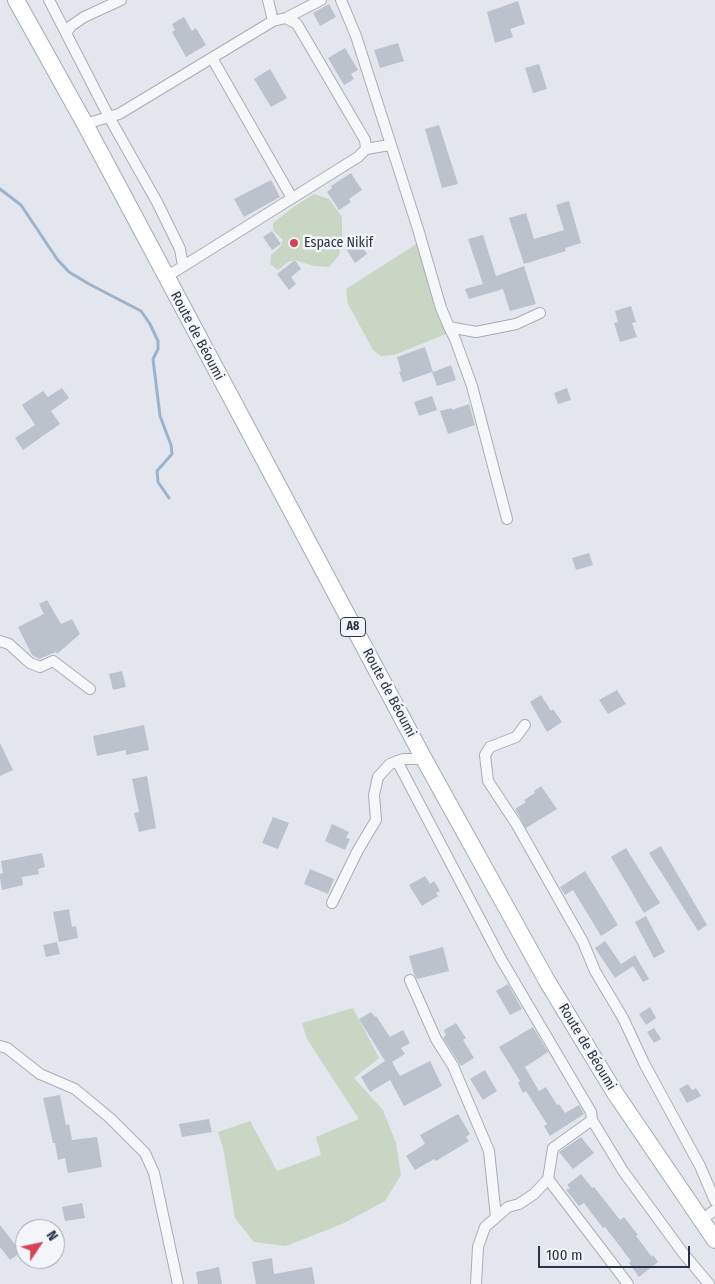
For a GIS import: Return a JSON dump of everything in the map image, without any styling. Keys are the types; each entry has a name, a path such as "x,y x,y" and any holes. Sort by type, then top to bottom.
{"main road":[{"name":"Route de Béoumi","path":"16,0 424,759 547,981 614,1093 715,1240"}],"street":[{"path":"49,0 109,116 157,202 180,249 183,266"},
{"path":"67,32 71,26 84,17 121,0"},
{"path":"268,0 273,21"},
{"path":"84,124 119,114 273,21 286,18 321,0"},
{"path":"341,0 356,36 418,229 441,308 455,339 472,386 507,519"},
{"path":"286,18 296,24 365,140 366,148"},
{"path":"212,58 292,198"},
{"path":"166,277 358,157 366,148 390,145"},
{"path":"449,327 476,332 516,324 540,313"},
{"path":"0,641 9,644 30,663 40,666 54,661 90,689"},
{"path":"525,725 516,737 490,748 485,755 488,780 517,825 582,942 594,971 622,1018 700,1166 715,1201"},
{"path":"332,903 358,850 376,820 374,794 378,777 390,764 397,761 403,759 424,759"},
{"path":"397,761 501,959 591,1112 592,1120 629,1178 683,1253 710,1284"},
{"path":"410,980 436,1039 453,1066 489,1151 496,1217"},
{"path":"0,1046 7,1048 40,1074 75,1089 97,1106 145,1153 154,1173 178,1284"},
{"path":"476,1284 478,1247 486,1227 508,1207 519,1204 534,1194 548,1178 553,1148 592,1120"},
{"path":"548,1178 628,1284"},
{"path":"701,1220 715,1210"}],"green space":[{"path":"314,194 329,199 342,217 339,255 329,267 314,266 295,260 288,262 278,270 270,264 271,255 281,246 283,240 273,230 273,223"},
{"path":"418,243 456,330 394,355 381,356 373,350 348,304 346,289"},
{"path":"353,1008 379,1058 354,1078 383,1110 396,1143 401,1175 385,1201 342,1224 286,1246 254,1242 235,1218 223,1148 218,1132 250,1121 277,1171 321,1155 316,1137 359,1119 307,1039 302,1023"}],"building":[{"path":"518,1 525,24 510,29 513,37 495,43 487,12"},
{"path":"329,4 336,17 320,26 313,13"},
{"path":"184,17 192,31 196,28 206,45 186,57 172,32 175,30 172,24"},
{"path":"398,43 404,61 380,68 374,50"},
{"path":"345,48 358,70 351,74 354,79 344,85 328,58"},
{"path":"539,64 547,89 533,93 525,68"},
{"path":"270,69 287,98 271,107 254,79"},
{"path":"439,125 458,184 442,188 425,129"},
{"path":"351,173 362,190 349,199 351,202 339,210 327,192 332,188 331,186"},
{"path":"271,180 280,197 244,217 234,199"},
{"path":"569,201 581,243 565,248 566,251 524,264 509,218 526,213 534,239 564,230 556,205"},
{"path":"272,231 281,244 272,250 263,237"},
{"path":"483,235 496,276 524,266 536,304 510,311 503,289 469,299 465,289 483,284 468,239"},
{"path":"355,236 367,254 355,263 343,244"},
{"path":"295,260 301,269 291,277 296,284 289,290 277,274"},
{"path":"631,306 636,322 632,323 637,337 620,342 614,323 618,322 615,311"},
{"path":"425,347 433,372 451,365 456,380 437,386 432,372 403,382 399,372 401,371 397,357"},
{"path":"62,388 69,398 51,411 60,424 23,450 15,438 35,425 22,405 43,391 48,397"},
{"path":"567,388 571,400 558,404 554,393"},
{"path":"432,396 437,410 419,416 414,402"},
{"path":"469,404 475,425 448,434 440,411 452,408 452,410"},
{"path":"589,553 593,565 576,570 572,558"},
{"path":"47,600 61,624 72,619 80,634 57,654 56,652 39,659 32,655 18,627 44,614 39,604"},
{"path":"122,671 126,687 113,690 109,674"},
{"path":"617,690 626,704 608,714 599,700"},
{"path":"541,695 551,711 553,709 562,722 547,732 530,702"},
{"path":"144,725 149,750 126,755 126,750 97,756 93,736"},
{"path":"0,743 13,770 0,776"},
{"path":"147,776 156,828 139,832 134,813 139,812 132,779"},
{"path":"541,786 557,809 526,828 515,809 526,802 524,800 535,793 534,791"},
{"path":"273,817 289,823 278,849 262,843"},
{"path":"332,824 349,832 346,838 350,839 345,850 325,841"},
{"path":"661,846 707,925 698,931 649,853"},
{"path":"626,848 660,903 644,913 611,857"},
{"path":"42,853 45,867 38,869 39,874 22,877 23,885 2,890 0,874 3,873 1,861"},
{"path":"310,869 334,879 328,894 304,884"},
{"path":"585,871 618,925 601,936 573,890 565,895 560,887"},
{"path":"425,876 430,884 434,881 440,891 436,893 438,896 422,906 409,885"},
{"path":"69,909 72,927 76,926 78,938 59,942 53,912"},
{"path":"646,916 665,952 654,958 635,922"},
{"path":"605,941 621,964 635,955 649,979 643,982 633,966 615,978 595,948"},
{"path":"57,942 60,954 46,957 43,945"},
{"path":"443,947 449,971 417,979 409,956"},
{"path":"508,984 522,1009 510,1015 496,991"},
{"path":"650,1007 656,1018 646,1025 639,1014"},
{"path":"371,1012 376,1016 390,1037 403,1030 410,1043 401,1048 405,1054 392,1062 400,1076 430,1061 442,1086 404,1106 390,1080 370,1092 361,1077 385,1061 359,1019"},
{"path":"456,1023 466,1038 463,1040 474,1058 461,1066 443,1038 446,1035 444,1030"},
{"path":"533,1027 548,1052 525,1067 539,1091 546,1087 557,1105 559,1104 565,1113 579,1105 584,1114 550,1136 544,1126 547,1124 526,1091 523,1093 518,1083 520,1081 499,1047"},
{"path":"654,1028 661,1039 654,1043 647,1032"},
{"path":"485,1070 497,1091 483,1100 470,1079"},
{"path":"688,1084 692,1090 696,1088 701,1096 687,1103 679,1089"},
{"path":"60,1095 66,1125 69,1124 72,1140 97,1137 102,1167 68,1173 65,1158 58,1160 43,1098"},
{"path":"458,1114 470,1134 466,1137 469,1141 436,1161 434,1159 415,1170 406,1156 425,1144 420,1135"},
{"path":"209,1119 212,1132 182,1137 179,1124"},
{"path":"581,1137 594,1153 573,1169 559,1152"},
{"path":"581,1174 592,1188 594,1187 620,1220 624,1217 638,1235 636,1236 658,1262 639,1277 629,1263 631,1261 605,1227 603,1228 584,1203 579,1206 566,1190 570,1188 567,1185"},
{"path":"82,1203 85,1218 65,1221 62,1207"},
{"path":"0,1225 15,1244 15,1256 10,1260 0,1247"},
{"path":"272,1258 274,1274 312,1267 315,1284 256,1284 252,1262"},
{"path":"219,1267 222,1284 198,1284 196,1272"}],"waterway":[{"path":"0,189 21,205 57,259 69,272 141,311 150,324 158,341 158,349 153,359 160,416 171,445 172,454 157,471 158,482 169,498"}],"place":[{"name":"Espace Nikif","path":"294,243"}]}
